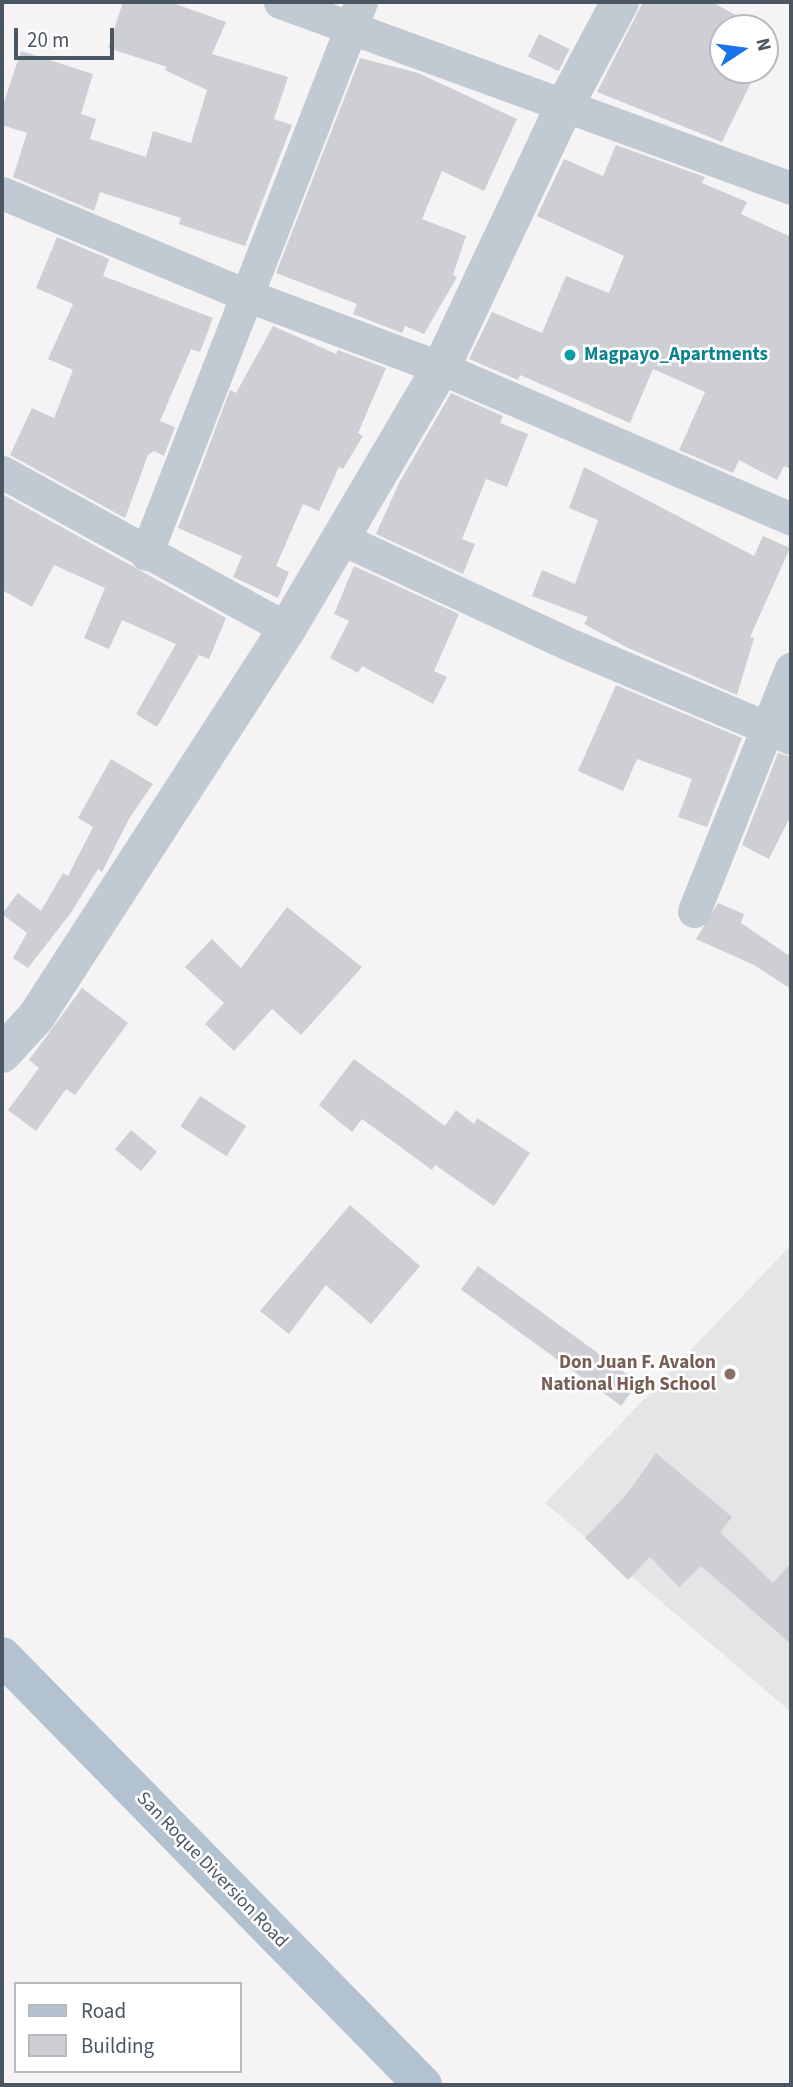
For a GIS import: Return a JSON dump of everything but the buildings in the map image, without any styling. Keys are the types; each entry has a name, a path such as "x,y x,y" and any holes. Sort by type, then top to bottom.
{"main road":[{"name":"San Roque Diversion Road","path":"2,1656 423,2085"}],"street":[{"path":"281,2 357,15 565,105 791,188"},
{"path":"2,1054 36,1017 287,629 441,368 565,105 620,2"},
{"path":"146,554 357,15"},
{"path":"2,193 246,295 441,368 791,519"},
{"path":"2,472 146,554 287,629"},
{"path":"340,538 566,643 778,732"},
{"path":"694,911 778,732 791,670"}],"shaded area":[{"name":"Don Juan F. Avalon National High School","path":"791,1245 791,1712 545,1503"}],"place":[{"name":"Magpayo_Apartments","path":"570,355"},
{"name":"Don Juan F. Avalon National High School","path":"730,1374"}]}
